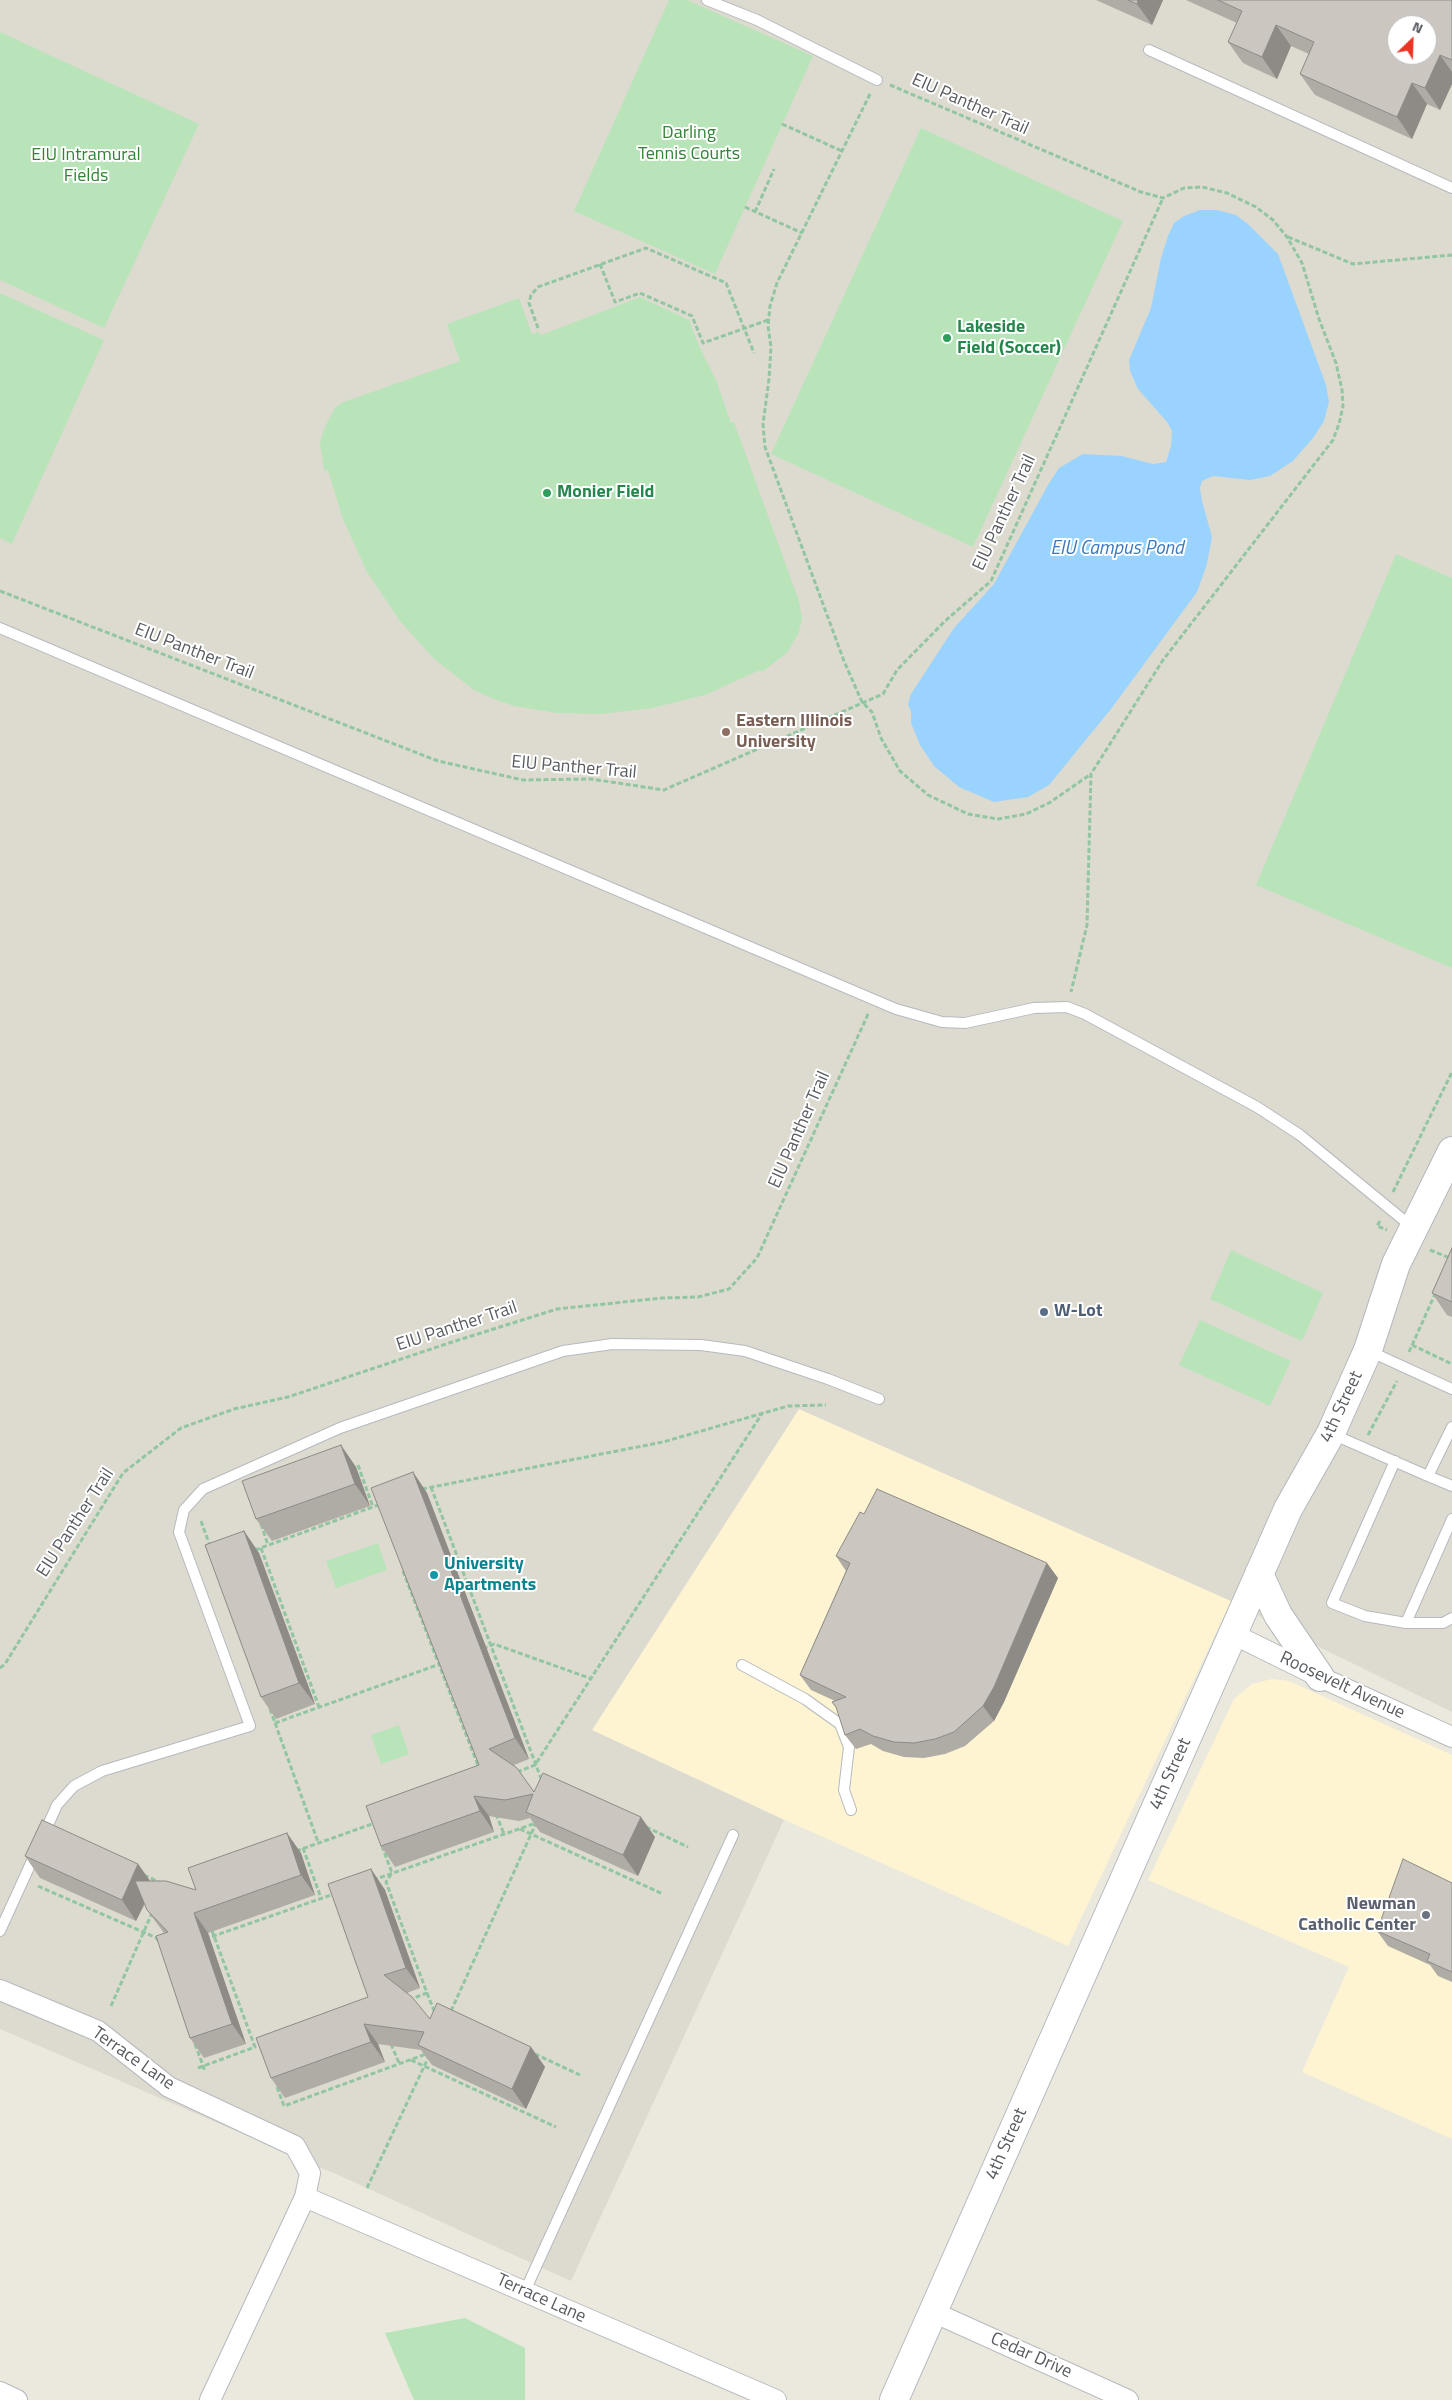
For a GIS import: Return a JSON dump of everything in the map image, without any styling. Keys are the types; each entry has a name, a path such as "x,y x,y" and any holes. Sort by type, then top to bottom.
{"street":[{"name":"4th Street","path":"894,2400 1288,1509 1331,1433 1368,1350 1396,1264 1452,1151"},
{"path":"1260,1574 1278,1616 1320,1677"},
{"name":"Roosevelt Avenue","path":"1233,1634 1320,1677 1452,1738"},
{"name":"Terrace Lane","path":"0,1990 98,2031 170,2087 294,2146 310,2172 305,2197 210,2400"},
{"name":"Terrace Lane","path":"305,2197 776,2400"},
{"name":"Cedar Drive","path":"933,2312 1128,2400"},
{"path":"0,2392 17,2400"}],"lane":[{"path":"708,0 757,20 877,80"},
{"path":"1149,50 1452,188"},
{"path":"0,628 896,1009 942,1022 965,1023 1034,1008 1067,1007 1085,1014 1257,1107 1300,1135 1413,1228"},
{"path":"0,1931 57,1805 74,1786 102,1771 250,1726 179,1532 184,1510 203,1489 340,1428 563,1351 612,1344 701,1345 745,1351 811,1372 879,1399"},
{"path":"1368,1350 1452,1389"},
{"path":"1428,1476 1452,1427"},
{"path":"1331,1433 1452,1486"},
{"path":"1395,1461 1332,1603 1365,1616 1406,1624 1443,1623 1452,1618"},
{"path":"1406,1624 1452,1518"},
{"path":"742,1665 805,1699 840,1724 849,1747 844,1790 850,1810"},
{"path":"525,2291 733,1835"}],"path":[{"path":"877,80 777,283 768,320 771,347 763,424 765,447 828,622 862,702 872,712 881,738 900,771 928,795 968,814 998,819 1026,814 1049,803 1091,774 1163,660 1333,440 1339,424 1343,406 1336,364 1319,319 1302,263 1287,236 1273,220 1256,207 1227,193 1202,187 1184,188 1163,198"},
{"name":"EIU Panther Trail","path":"0,591 438,761 523,780 590,779 664,790 882,694 897,670 945,621 991,581 1163,198 1141,192 1052,156 877,80"},
{"path":"782,124 842,151"},
{"path":"755,212 774,169"},
{"path":"745,207 802,233"},
{"path":"1287,236 1353,264 1452,254"},
{"path":"538,328 529,303 531,295 538,287 646,248 726,283 754,352"},
{"path":"600,264 615,302 640,293 692,316 703,343 768,320"},
{"path":"1067,1007 1087,925 1091,774"},
{"name":"EIU Panther Trail","path":"0,1668 5,1664 123,1473 181,1428 234,1409 288,1397 557,1309 662,1298 698,1297 729,1289 757,1258 874,1000"},
{"path":"1377,1226 1452,1072"},
{"path":"1430,1250 1450,1258"},
{"path":"1446,1267 1452,1254"},
{"path":"1366,1439 1390,1396 1439,1284"},
{"path":"1412,1345 1452,1364"},
{"path":"416,1492 431,1487 662,1442 788,1406 826,1405"},
{"path":"510,1774 535,1765 764,1412"},
{"path":"358,1465 373,1507"},
{"path":"431,1487 535,1765 541,1780 547,1783"},
{"path":"252,1551 388,1502"},
{"path":"378,1505 382,1514"},
{"path":"259,1519 268,1545"},
{"path":"201,1521 211,1547"},
{"path":"261,1548 320,1707"},
{"path":"402,1567 481,1774"},
{"path":"482,1649 494,1644 592,1679"},
{"path":"275,1723 447,1662"},
{"path":"267,1701 318,1842"},
{"path":"494,1809 504,1834"},
{"path":"449,2015 539,1816"},
{"path":"294,1851 383,1820"},
{"path":"374,1823 377,1831"},
{"path":"366,1882 536,1823"},
{"path":"642,1826 688,1846"},
{"path":"519,1829 663,1894"},
{"path":"380,1840 392,1873"},
{"path":"303,1848 322,1898"},
{"path":"139,1873 164,1885"},
{"path":"392,1873 386,1882 438,2020"},
{"path":"23,1880 157,1938 160,1946"},
{"path":"197,1942 341,1891"},
{"path":"333,1894 336,1903"},
{"path":"111,2006 154,1908"},
{"path":"208,1919 255,2047"},
{"path":"402,2002 427,1993"},
{"path":"388,2037 399,2064"},
{"path":"193,2038 205,2071"},
{"path":"198,2068 255,2047 260,2049"},
{"path":"527,2051 580,2075"},
{"path":"274,2078 284,2106 432,2052 367,2188"},
{"path":"410,2060 556,2127"}],"shaded area":[{"name":"Eastern Illinois University","path":"0,0 1452,0 1452,1712 1311,1643 1231,1601 799,1409 592,1730 784,1820 571,2281 338,2175 0,2029"},
{"path":"799,1409 1231,1601 1068,1946 785,1820 592,1730"},
{"path":"1272,1679 1289,1681 1452,1755 1452,2139 1302,2072 1349,1967 1148,1880 1234,1699 1252,1684"}],"green space":[{"name":"Darling Tennis Courts","path":"669,0 687,0 813,56 715,274 574,211"},
{"name":"EIU Intramural Fields","path":"0,32 199,124 104,328 0,280"},
{"name":"Lakeside Field (Soccer)","path":"921,128 1123,221 973,547 771,454"},
{"path":"0,293 104,340 12,544 0,538"},
{"name":"Monier Field","path":"640,297 689,320 716,380 731,423 734,422 799,601 802,619 799,632 787,653 762,672 760,670 705,695 652,708 601,714 557,713 514,706 474,690 434,659 400,621 367,572 342,517 328,470 324,470 320,443 324,429 334,409 341,403 460,361 447,324 519,298 532,334 539,332 541,335"},
{"path":"1396,554 1452,578 1452,968 1256,885"},
{"path":"1231,1250 1323,1293 1302,1341 1210,1299"},
{"path":"1200,1320 1291,1361 1270,1406 1179,1365"},
{"path":"378,1543 387,1570 336,1588 326,1561"},
{"path":"399,1725 409,1754 381,1764 371,1735"},
{"path":"465,2318 525,2348 525,2400 414,2400 385,2333"}],"water":[{"name":"EIU Campus Pond","path":"1200,210 1217,210 1236,215 1248,224 1278,254 1326,385 1329,402 1324,421 1313,438 1293,461 1270,476 1250,480 1213,476 1202,481 1200,488 1202,501 1212,537 1207,564 1197,592 1111,709 1049,785 1028,797 994,802 959,787 934,766 920,745 911,723 911,712 908,704 911,694 954,628 994,584 1059,468 1083,454 1122,456 1153,464 1166,462 1171,446 1172,431 1167,422 1138,389 1130,371 1129,360 1151,308 1161,258 1174,223 1184,216"}],"building":[{"path":"1128,0 1138,0 1137,4"},
{"path":"1218,0 1452,0 1452,60 1440,55 1437,62 1437,15 1387,15 1387,65 1435,65 1425,88 1412,83 1397,117 1300,74 1314,42 1276,25 1262,57 1228,42 1242,11"},
{"path":"1452,1248 1452,1302 1432,1293"},
{"path":"341,1445 355,1484 256,1519 242,1481"},
{"path":"413,1472 515,1738 489,1749 517,1768 534,1792 543,1773 641,1817 623,1855 526,1812 533,1794 505,1800 474,1796 480,1811 381,1846 366,1806 479,1765 371,1488"},
{"path":"877,1489 1047,1563 994,1687 983,1706 954,1732 935,1739 914,1743 894,1742 873,1736 860,1729 845,1735 836,1707 832,1702 846,1697 800,1675 850,1563 836,1556 860,1512 864,1514"},
{"path":"244,1531 299,1683 261,1697 205,1545"},
{"path":"42,1820 138,1864 122,1900 25,1856"},
{"path":"287,1833 301,1875 194,1913 232,2024 190,2038 156,1936 168,1932 147,1910 135,1881 166,1881 196,1890 188,1868"},
{"name":"Newman Catholic Center","path":"1403,1859 1452,1883 1452,1972 1427,1961 1430,1954 1377,1931"},
{"path":"371,1869 406,1968 384,1975 412,1997 430,2019 437,2003 531,2047 512,2089 418,2045 424,2032 364,2024 371,2042 271,2078 256,2038 368,1997 328,1884"}],"place":[{"name":"Lakeside Field (Soccer)","path":"947,338"},
{"name":"Monier Field","path":"547,493"},
{"name":"Eastern Illinois University","path":"726,732"},
{"name":"W-Lot","path":"1044,1312"},
{"name":"University Apartments","path":"434,1575"},
{"name":"Newman Catholic Center","path":"1426,1915"}]}
